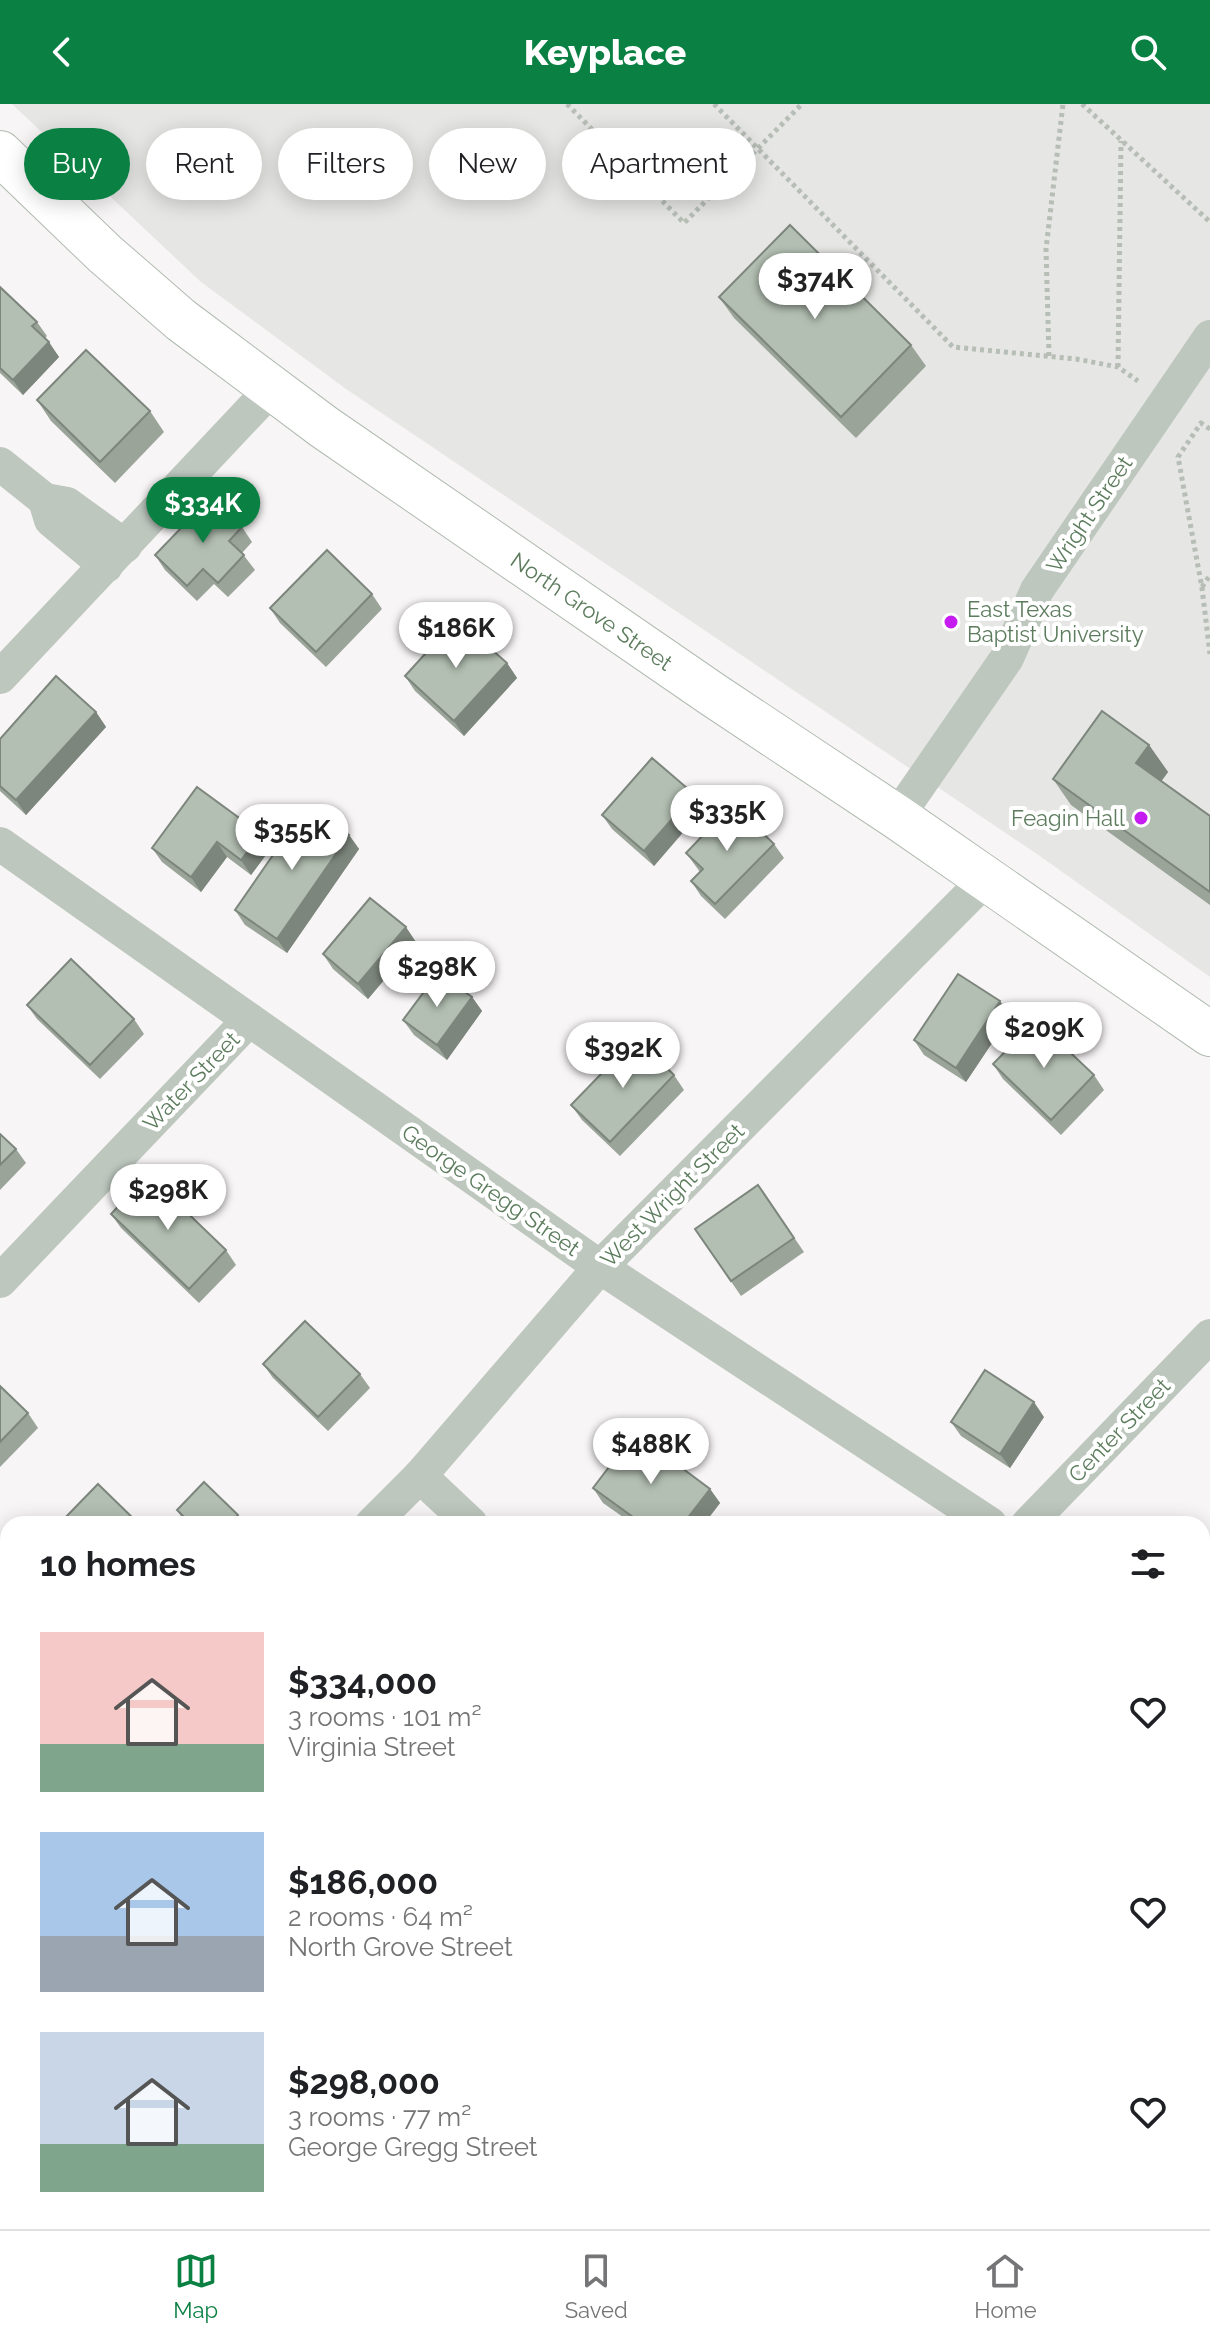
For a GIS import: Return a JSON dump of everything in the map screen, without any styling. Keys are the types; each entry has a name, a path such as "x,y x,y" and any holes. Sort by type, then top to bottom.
{"main road":[{"name":"North Grove Street","path":"0,153 135,280 202,337 324,427 1210,1034"}],"street":[{"name":"Wright Street","path":"897,817 1007,658 1037,590 1210,337"},
{"path":"0,677 272,388"},
{"path":"0,464 45,500 67,504 115,556"},
{"name":"George Gregg Street","path":"0,844 600,1267 978,1516"},
{"name":"West Wright Street","path":"380,1516 420,1476 600,1267 986,879"},
{"name":"Water Street","path":"0,1281 249,1020"},
{"name":"Center Street","path":"1036,1516 1210,1336"},
{"path":"420,1476 462,1516"}],"path":[{"path":"567,104 684,223 802,104"},
{"path":"714,104 953,347 1049,356 1118,367 1142,384"},
{"path":"1049,356 1046,249 1063,104"},
{"path":"1082,104 1210,222"},
{"path":"1118,367 1121,141"},
{"path":"1210,429 1201,423 1178,457 1202,588 1210,654"},
{"path":"1202,588 1210,575"}],"shaded area":[{"name":"East Texas Baptist University","path":"12,104 1210,104 1210,977 1037,854 346,389 201,282 114,200 130,200 130,128 37,128"}],"building":[{"path":"790,225 911,345 841,417 719,297"},
{"path":"0,287 37,322 32,326 49,342 13,380 0,368"},
{"path":"86,350 150,411 100,462 37,400"},
{"path":"211,497 242,527 229,541 244,555 218,583 203,569 187,586 155,555"},
{"path":"327,550 372,594 316,652 270,608"},
{"path":"457,619 507,663 454,721 405,676"},
{"path":"56,676 96,712 16,800 0,786 0,739"},
{"name":"Feagin Hall","path":"1102,711 1149,745 1136,763 1210,816 1210,892 1053,779"},
{"path":"652,758 694,794 644,851 602,815"},
{"path":"197,787 261,834 241,860 217,842 191,877 152,848"},
{"path":"733,804 774,844 715,904 691,881 703,869 686,853"},
{"path":"307,806 349,835 277,939 235,910"},
{"path":"370,898 406,927 358,984 323,954"},
{"path":"71,959 134,1019 90,1065 27,1005"},
{"path":"438,973 472,997 437,1045 403,1020"},
{"path":"958,974 1000,1001 956,1068 914,1040"},
{"path":"1036,1020 1094,1075 1051,1120 993,1064"},
{"path":"636,1038 674,1075 610,1142 571,1105"},
{"path":"0,1134 16,1149 0,1165"},
{"path":"148,1175 226,1250 189,1289 111,1214"},
{"path":"758,1185 794,1238 731,1281 695,1229"},
{"path":"305,1321 360,1374 318,1417 263,1364"},
{"path":"985,1370 1034,1402 1000,1454 951,1422"},
{"path":"0,1386 28,1413 0,1442"},
{"path":"635,1433 710,1489 689,1516 632,1516 593,1488"},
{"path":"204,1482 238,1515 183,1516 177,1510"},
{"path":"98,1484 131,1516 67,1516"}],"place":[{"name":"East Texas Baptist University","path":"951,622"},
{"name":"Feagin Hall","path":"1141,818"}]}
